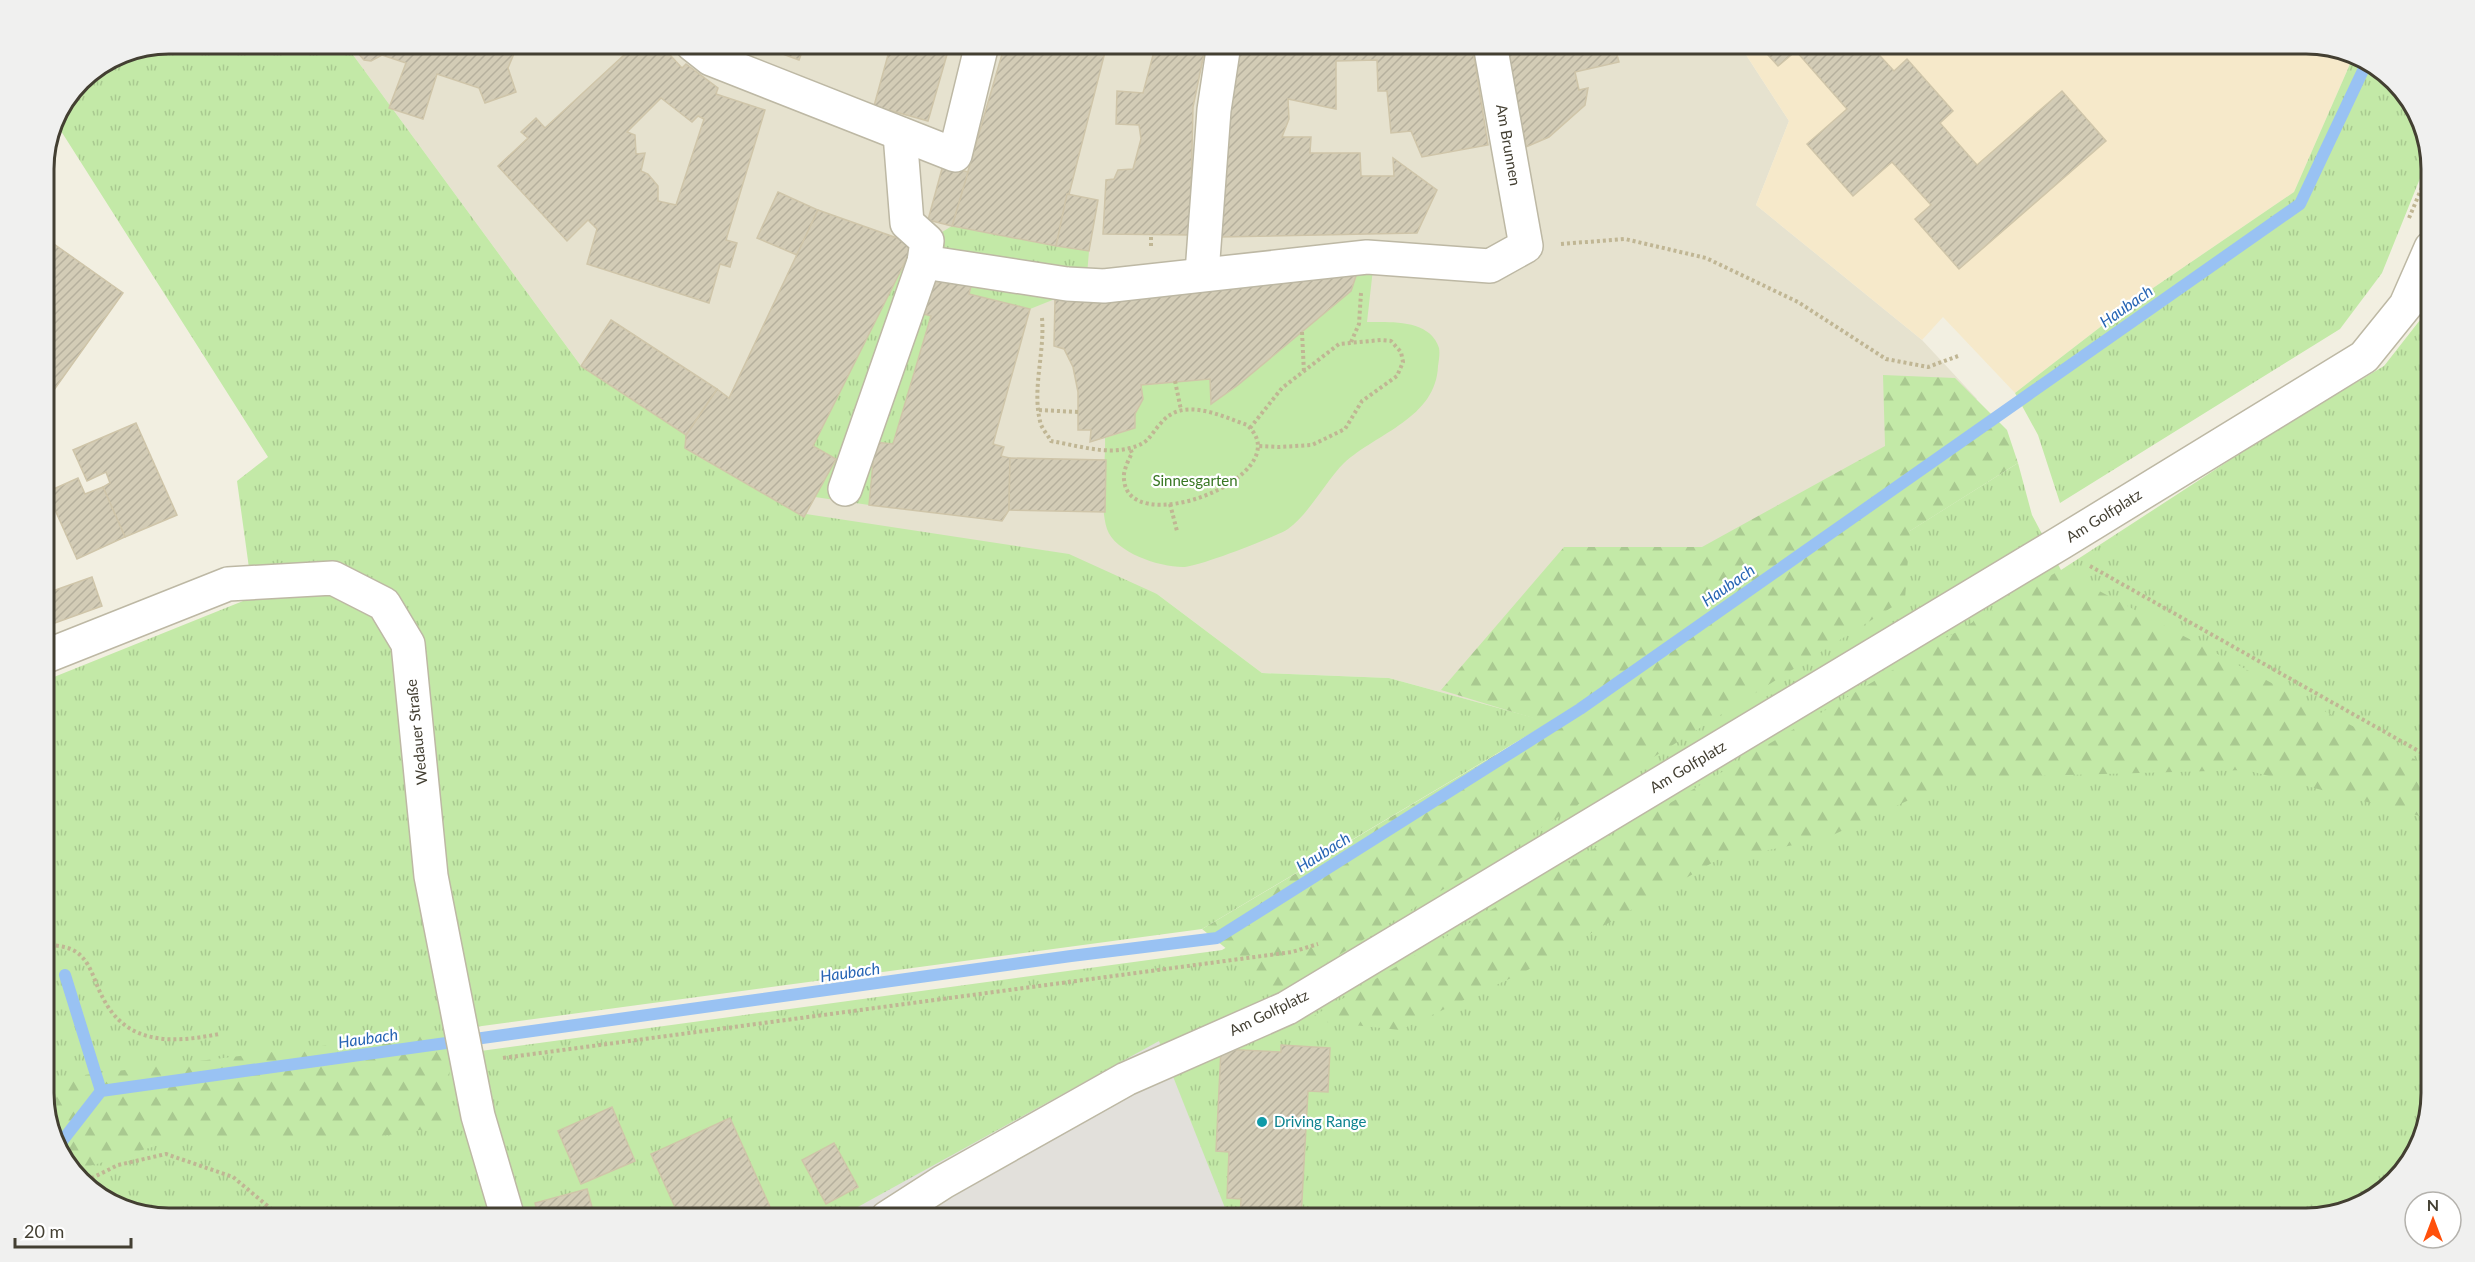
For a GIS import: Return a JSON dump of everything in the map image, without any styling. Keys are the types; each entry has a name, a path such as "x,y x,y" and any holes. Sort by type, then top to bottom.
{"street":[{"path":"720,54 900,134 955,155 980,54"},
{"path":"1202,273 1214,110 1222,54"},
{"name":"Am Brunnen","path":"1492,54 1526,246"},
{"path":"845,489 924,262 927,241 907,223 900,134"},
{"path":"924,262 1038,280 1104,286 1202,273 1366,257 1491,266 1526,246"},
{"name":"Am Golfplatz","path":"903,1208 943,1182 1126,1079 1287,1008 2062,542 2364,357 2406,305 2421,271"},
{"name":"Wedauer Straße","path":"54,653 228,584 333,578 384,604 408,644 431,876 478,1116 505,1208"}],"path":[{"path":"2404,229 2421,189"},
{"path":"1526,246 1625,239 1706,258 1798,302 1886,359 1928,367 1958,356"},
{"path":"1351,342 1359,324 1366,257"},
{"path":"1038,280 1043,330 1042,360 1037,390 1040,423 1051,441 1116,451 1130,448 1152,438 1165,417 1181,410 1210,412 1254,430 1258,455 1254,462 1227,485 1204,496 1170,504 1142,503 1131,497 1125,487 1124,473 1132,453 1130,448"},
{"path":"1302,332 1304,373"},
{"path":"1250,428 1282,388 1304,373 1329,350 1351,342 1391,341 1401,352 1403,362 1397,376 1362,401 1345,429 1327,440 1312,445 1257,446"},
{"path":"1175,381 1181,410"},
{"path":"1039,410 1078,412"},
{"path":"1170,504 1177,531"},
{"path":"2062,542 2083,562 2421,752"},
{"path":"466,1058 1292,952 1324,942"},
{"path":"54,946 68,948 82,957 103,1000 116,1018 131,1030 153,1038 183,1041 219,1034"},
{"path":"92,1178 118,1164 166,1154 233,1177 270,1208"}],"shaded area":[{"path":"352,54 1745,54 1789,121 1756,205 1922,340 1977,399 1550,722 1389,678 1262,673 1157,594 804,517 685,448 686,435 581,366"},
{"path":"1745,54 2306,54 2328,56 2350,63 2294,192 2134,301 2015,393 1943,317 1922,340 1756,205 1789,121"},
{"path":"1159,1041 1225,1208 856,1208"}],"green space":[{"path":"169,54 352,54 581,366 686,435 685,448 804,517 806,514 1069,554 1157,594 1262,673 1389,678 1550,722 1202,929 445,1031 451,1055 1222,950 1596,728 2018,463 2032,515 2061,570 2276,430 2384,366 2421,319 2421,1093 2415,1130 2402,1157 2376,1184 2350,1199 2321,1207 2306,1208 169,1208 132,1202 105,1189 83,1169 66,1144 56,1115 54,1100 54,677 253,597 237,481 268,457 61,130 73,105 88,88 105,73 125,63 147,56"},
{"path":"2350,63 2370,73 2402,105 2415,132 2421,162 2421,176 2382,273 2340,329 2060,503 2038,435 2015,393 2134,301 2294,192"},
{"path":"952,226 1089,251 1085,299 1055,299 1030,309 969,294 971,286 932,275 921,313 931,316 893,444 875,443 869,505 815,497 813,446 914,244 927,241"},
{"name":"Sinnesgarten","path":"1359,267 1373,269 1367,322 1409,324 1419,327 1434,339 1439,348 1435,384 1427,399 1416,412 1344,463 1303,515 1281,533 1221,557 1185,567 1152,562 1119,545 1107,529 1103,508 1105,438 1135,428 1135,414 1141,385 1210,379 1212,403 1238,385 1350,291"},
{"path":"1883,375 1955,378 2007,430 2018,463 1910,531 1905,599 1280,992 1202,929 1549,723 1441,690 1564,547 1702,547 1885,446"},
{"path":"2060,570 2421,763 2421,816 2246,770 1957,778 1824,839 1717,860 1526,971 1400,1030 1307,1020"},
{"path":"444,1031 451,1055 445,1126 382,1136 175,1140 82,1168 73,1157 60,1130 54,1100 54,1076 84,1075"}],"building":[{"path":"359,54 514,54 508,68 516,92 485,103 479,88 437,74 423,119 389,108 406,63 382,55 371,61 364,60"},
{"path":"625,54 669,54 682,68 686,64 718,88 716,94 765,110 726,240 737,243 730,267 720,264 709,303 587,264 597,229 588,220 567,241 498,166 528,138 521,132 536,118 545,128","holes":["661,98 692,122 698,116 704,119 676,205 658,201 658,186 648,174 641,171 645,153 636,154 635,135 627,132"]},
{"path":"782,54 801,54 799,60"},
{"path":"888,54 947,54 928,121 874,106"},
{"path":"1002,54 1104,54 1056,246 952,226"},
{"path":"1153,54 1204,54 1193,107 1190,235 1103,234 1106,180 1114,179 1118,170 1133,169 1141,139 1139,125 1116,124 1117,91 1143,93"},
{"path":"1237,54 1474,54 1488,145 1422,157 1411,131 1391,133 1387,91 1378,91 1377,60 1336,61 1336,109 1288,99 1289,119 1282,137 1311,137 1310,153 1360,153 1361,176 1394,176 1393,158 1437,190 1417,233 1220,237 1223,164"},
{"path":"1508,54 1617,54 1619,62 1575,72 1579,90 1588,88 1585,105 1549,137 1526,147"},
{"path":"1767,54 1792,54 1778,66"},
{"path":"1799,54 1878,54 1894,71 1907,59 1953,111 1940,123 1977,165 2062,91 2106,141 1959,269 1915,219 1931,205 1892,162 1853,196 1807,144 1847,109"},
{"path":"943,165 968,172 952,226 928,220"},
{"path":"778,192 818,210 797,255 757,238"},
{"path":"1067,194 1098,200 1089,251 1056,246"},
{"path":"818,210 914,244 813,446 836,459 804,517 685,448 686,435 717,389 729,398"},
{"path":"54,244 123,293 54,390"},
{"path":"1359,267 1351,291 1238,385 1211,404 1210,379 1141,385 1143,399 1135,414 1135,428 1090,442 1091,430 1078,430 1078,392 1073,367 1064,349 1054,346 1055,299 1136,299"},
{"path":"932,274 971,286 969,294 1030,309 993,444 1004,447 1001,456 1010,458 1009,510 1002,521 869,505 875,442 893,444 931,316 920,313"},
{"path":"611,320 717,389 686,435 581,366"},
{"path":"136,423 177,515 125,537 103,487 110,483 106,472 87,481 73,450"},
{"path":"1010,458 1106,460 1105,512 1009,510"},
{"path":"78,478 85,494 103,487 125,537 77,559 54,508 54,489"},
{"path":"92,577 102,606 54,623 54,590"},
{"name":"Driving Range","path":"1281,1045 1330,1048 1328,1092 1308,1091 1302,1208 1241,1208 1241,1199 1227,1198 1229,1152 1216,1151 1221,1049 1281,1052"},
{"path":"612,1107 635,1161 581,1184 558,1131"},
{"path":"730,1118 770,1208 675,1208 651,1154"},
{"path":"834,1143 858,1187 826,1204 802,1160"},
{"path":"587,1189 592,1208 536,1208 535,1203"}],"waterway":[{"name":"Haubach","path":"64,1139 101,1091 1071,956 1217,938 1580,709 2300,204 2363,69"},
{"path":"65,975 101,1091"}],"place":[{"name":"Driving Range","path":"1262,1122"}]}
